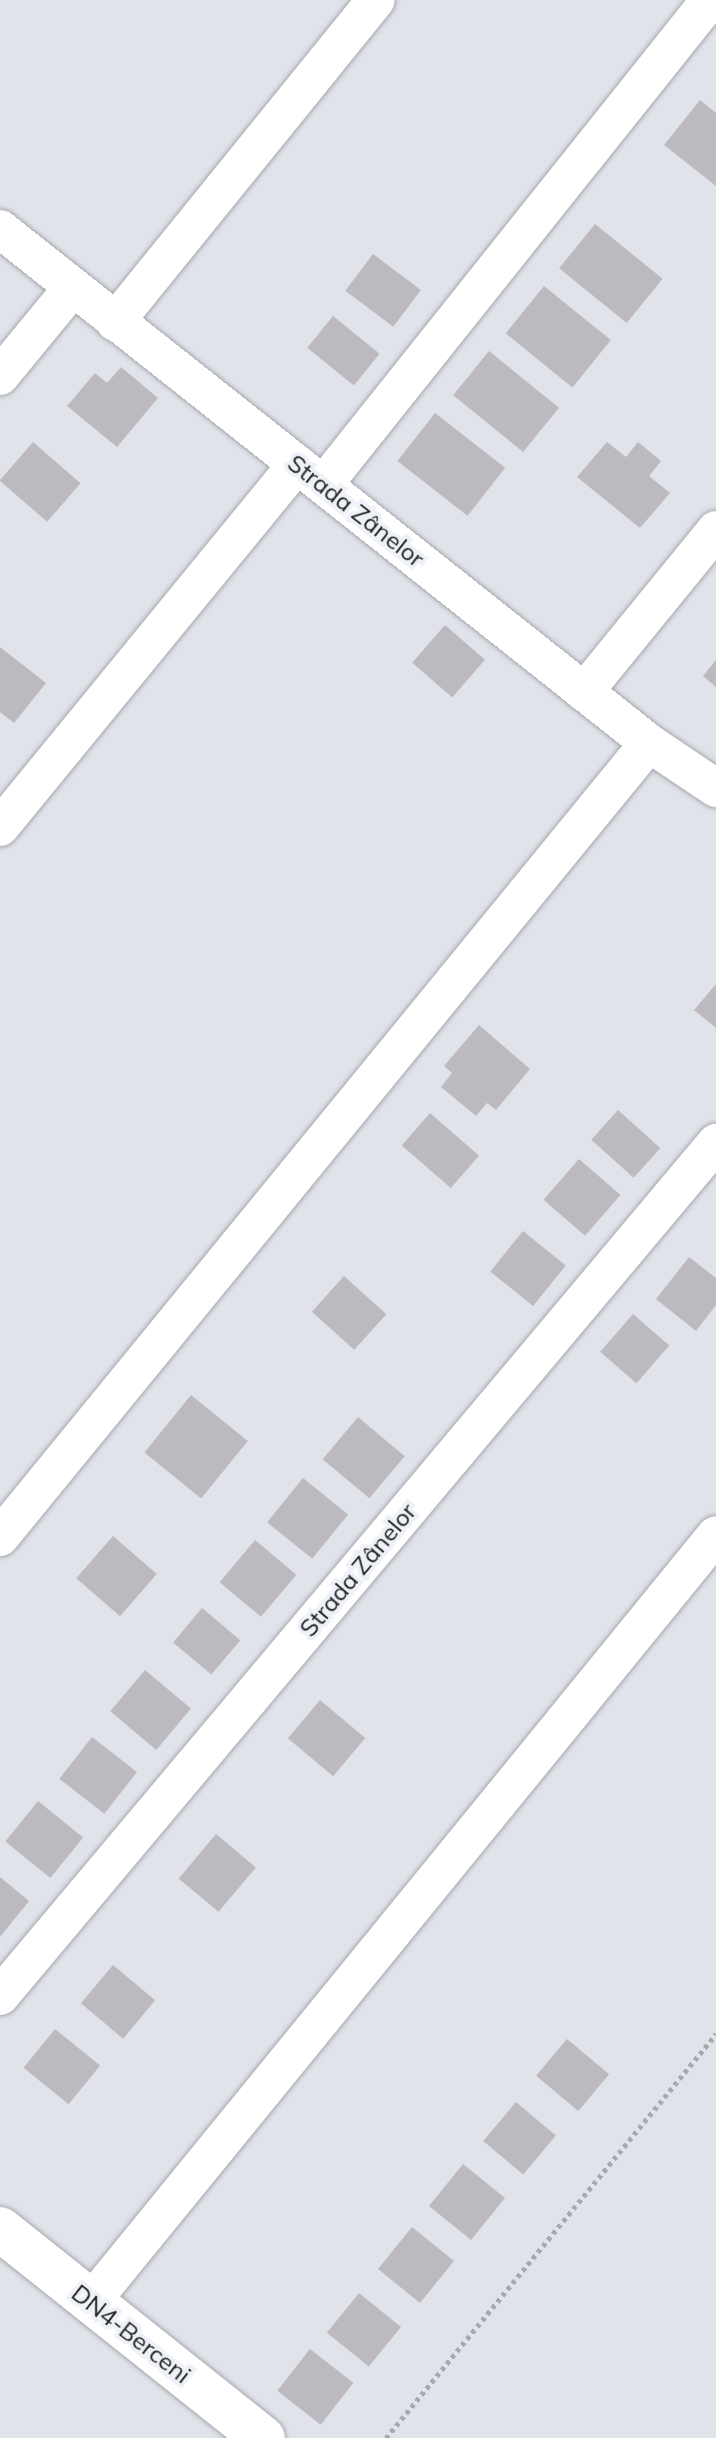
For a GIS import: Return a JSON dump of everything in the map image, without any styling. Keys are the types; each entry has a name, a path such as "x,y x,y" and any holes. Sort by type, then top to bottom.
{"street":[{"path":"115,322 376,0"},
{"path":"0,827 310,474 710,0"},
{"name":"Strada Zânelor","path":"0,229 649,743 716,788"},
{"path":"0,376 73,287"},
{"path":"584,692 716,530"},
{"path":"0,1537 649,743"},
{"name":"Strada Zânelor","path":"0,1996 716,1143"},
{"path":"91,2302 716,1535"},
{"name":"DN4-Berceni","path":"0,2229 263,2438"}],"path":[{"path":"386,2438 716,2034"}],"building":[{"path":"700,100 716,113 716,186 664,145"},
{"path":"595,224 663,279 627,323 559,268"},
{"path":"373,254 421,290 393,327 345,291"},
{"path":"544,286 611,340 572,388 506,333"},
{"path":"333,316 380,354 354,386 307,348"},
{"path":"489,351 559,408 523,452 453,395"},
{"path":"121,367 158,398 117,447 67,406 95,373 107,383"},
{"path":"435,413 505,468 468,516 397,461"},
{"path":"33,442 81,483 47,522 0,481"},
{"path":"607,442 626,457 638,442 661,461 649,476 670,493 640,528 577,477"},
{"path":"445,625 485,660 452,698 412,663"},
{"path":"0,647 46,683 14,723 0,712"},
{"path":"716,660 716,687 703,676"},
{"path":"716,984 716,1028 694,1010"},
{"path":"479,1025 530,1069 496,1110 487,1103 476,1116 441,1087 452,1073 444,1066"},
{"path":"618,1110 660,1148 634,1178 591,1140"},
{"path":"430,1113 479,1156 451,1188 402,1145"},
{"path":"579,1159 621,1195 585,1236 544,1200"},
{"path":"523,1231 566,1266 533,1306 490,1271"},
{"path":"689,1257 716,1278 716,1305 696,1331 656,1299"},
{"path":"344,1276 386,1314 354,1350 312,1312"},
{"path":"633,1314 669,1345 636,1383 600,1352"},
{"path":"191,1395 248,1441 201,1498 144,1453"},
{"path":"358,1417 405,1456 369,1498 323,1459"},
{"path":"303,1478 348,1515 312,1559 267,1522"},
{"path":"113,1536 157,1574 120,1616 76,1578"},
{"path":"255,1540 296,1575 261,1617 220,1582"},
{"path":"202,1608 240,1640 211,1675 173,1642"},
{"path":"145,1670 191,1709 156,1750 110,1711"},
{"path":"320,1700 365,1738 333,1776 288,1738"},
{"path":"92,1737 137,1772 104,1814 59,1779"},
{"path":"38,1801 83,1838 50,1878 5,1841"},
{"path":"216,1834 256,1867 219,1912 179,1878"},
{"path":"0,1877 29,1901 0,1937"},
{"path":"113,1965 155,2000 123,2039 81,2003"},
{"path":"55,2029 100,2066 69,2104 24,2068"},
{"path":"567,2039 609,2074 578,2111 536,2076"},
{"path":"516,2102 556,2135 523,2174 483,2141"},
{"path":"463,2164 505,2198 471,2240 429,2206"},
{"path":"412,2227 454,2261 420,2303 378,2269"},
{"path":"359,2293 401,2327 369,2367 327,2333"},
{"path":"310,2349 353,2383 321,2425 277,2391"}]}
